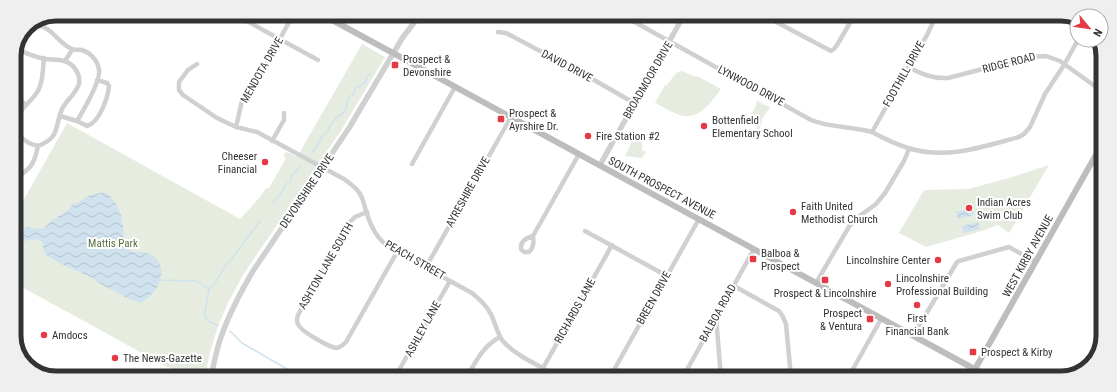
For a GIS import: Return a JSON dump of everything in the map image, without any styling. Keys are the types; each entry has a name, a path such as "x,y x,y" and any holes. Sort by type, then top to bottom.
{"main road":[{"name":"SOUTH PROSPECT AVENUE","path":"335,21 979,371"},
{"name":"WEST KIRBY AVENUE","path":"975,369 1096,155"}],"street":[{"path":"246,21 318,60"},
{"name":"MENDOTA DRIVE","path":"236,127 242,101 264,68 290,21"},
{"name":"DEVONSHIRE DRIVE","path":"212,371 217,349 224,329 252,271 354,121 403,37 415,21"},
{"name":"LYNWOOD DRIVE","path":"632,21 794,109 811,120 826,125 872,132 901,146 933,153 972,150 1024,134 1030,127 1045,94 1074,48"},
{"name":"BROADMOOR DRIVE","path":"600,165 681,21"},
{"path":"774,21 829,50 832,50 837,45 851,21"},
{"name":"FOOTHILL DRIVE","path":"872,132 934,21"},
{"path":"40,25 72,50 82,50 91,54 96,61 99,72 97,80 89,101 77,121"},
{"name":"DAVID DRIVE","path":"498,32 506,34 589,77 634,103"},
{"path":"66,61 72,50"},
{"path":"21,138 38,146 52,138 65,103 77,89 79,83 78,72 66,61 44,58 22,51"},
{"name":"RIDGE ROAD","path":"908,67 926,76 941,79 956,77 1016,60 1035,56 1046,56 1060,61 1096,87"},
{"path":"21,111 35,95 39,87 44,58"},
{"name":"PEACH STREET","path":"197,64 188,70 179,82 178,85 181,93 217,118 236,127 257,132 352,185 362,198 372,229 378,238 397,252 472,293 490,312 500,337 514,351 549,371"},
{"path":"60,116 77,121 87,126 94,123 103,107 109,86 106,83 97,80"},
{"path":"412,164 455,87"},
{"path":"21,101 26,105"},
{"path":"272,140 284,120 284,113"},
{"name":"AYRESHIRE DRIVE","path":"426,267 511,117"},
{"path":"21,175 32,165 38,146"},
{"path":"816,283 850,225 876,204 885,193 910,149"},
{"path":"532,236 579,154"},
{"name":"ASHTON LANE SOUTH","path":"367,212 355,217 350,222 298,315 296,320 298,326 305,332 331,347 337,348 342,346 346,342 397,252"},
{"name":"BREEN DRIVE","path":"613,371 699,219"},
{"path":"585,231 666,276"},
{"name":"RICHARDS LANE","path":"542,371 612,245"},
{"path":"913,336 954,266 959,261 979,254 1009,247 1036,262"},
{"name":"BALBOA ROAD","path":"686,371 754,249"},
{"name":"ASHLEY LANE","path":"398,371 450,280"},
{"path":"734,286 779,311 782,315 786,324 790,371"},
{"path":"716,318 720,371"},
{"path":"852,371 882,319"},
{"path":"470,371 482,351 494,340 500,337"}],"green space":[{"name":"Mattis Park","path":"362,44 385,57 342,129 243,275 218,326 206,371 180,371 165,366 21,287 21,205 67,123 240,219 260,197 265,189 269,188 286,158 283,156 285,153 287,152 297,157"},
{"path":"682,71 696,77 697,76 721,89 706,107 690,116 677,114 655,103 665,85 667,85 676,73"},
{"path":"757,101 769,106 770,108 763,117 759,131 756,125 752,125 748,119 755,108"},
{"path":"637,134 641,140 642,150 646,152 642,158 625,156 635,135"},
{"name":"Indian Acres Swim Club","path":"1049,165 1009,233 998,225 926,247 899,233 924,190 968,189"}],"water":[{"path":"104,192 112,198 120,211 125,242 128,249 151,255 160,265 161,275 157,288 140,303 102,285 91,277 63,265 45,254 42,242 35,239 21,241 21,231 24,227 34,229 44,228 51,221 68,210 72,205 88,196"},
{"path":"972,208 974,215 958,219 956,212"},
{"path":"978,222 980,229 964,233 962,226"}],"waterway":[{"path":"312,151 315,149 321,137 328,131 329,127 337,117 347,108 346,106 349,97 353,95 355,89 366,82 367,76 370,74"},
{"path":"273,203 285,185 291,181 291,177 300,166"},
{"path":"218,326 208,321 205,316 209,289 260,221"},
{"path":"160,280 196,281 209,289"},
{"path":"230,331 242,343 290,371"}],"place":[{"name":"Prospect & Devonshire","path":"395,65"},
{"name":"Prospect & Ayrshire Dr.","path":"501,119"},
{"name":"Bottenfield Elementary School","path":"704,126"},
{"name":"Fire Station #2","path":"588,136"},
{"name":"Cheeser Financial","path":"265,162"},
{"name":"Indian Acres Swim Club","path":"969,208"},
{"name":"Faith United Methodist Church","path":"793,212"},
{"name":"Balboa & Prospect","path":"753,259"},
{"name":"Lincolnshire Center","path":"938,260"},
{"name":"Prospect & Lincolnshire","path":"825,280"},
{"name":"Lincolnshire Professional Building","path":"888,284"},
{"name":"First Financial Bank","path":"917,305"},
{"name":"Prospect & Ventura","path":"870,319"},
{"name":"Amdocs","path":"44,335"},
{"name":"Prospect & Kirby","path":"973,352"},
{"name":"The News-Gazette","path":"115,358"}]}
